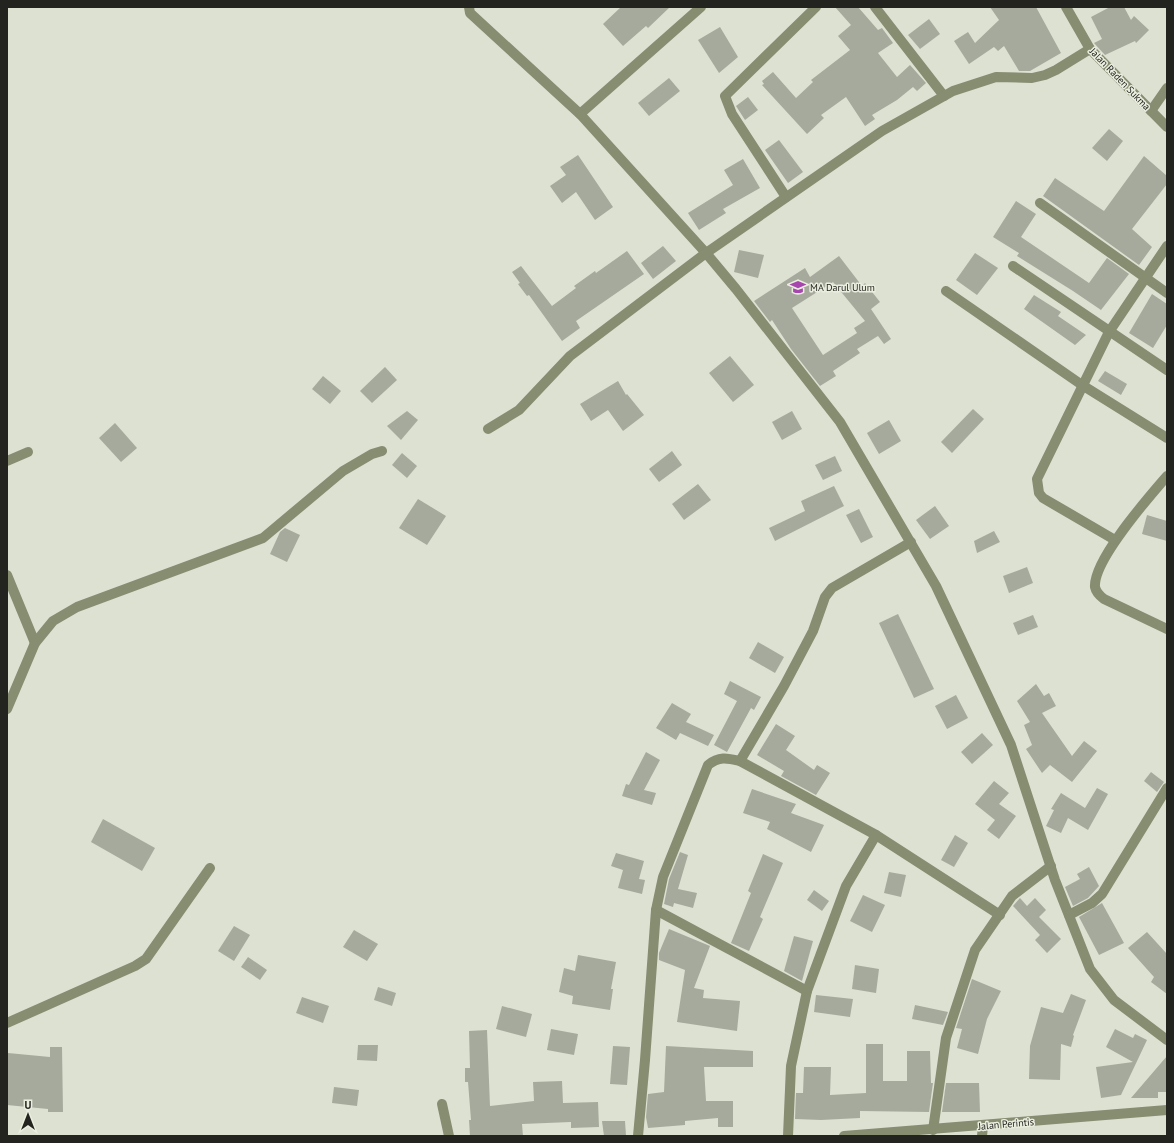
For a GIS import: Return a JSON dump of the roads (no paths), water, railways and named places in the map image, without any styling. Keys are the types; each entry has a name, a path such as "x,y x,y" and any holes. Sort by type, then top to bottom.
{"street":[{"path":"469,7 470,13 580,114 706,253 840,422 936,586 1011,745 1050,866 1090,969 1114,1000 1167,1040"},
{"path":"580,114 701,7"},
{"path":"786,197 732,114 725,96 816,7"},
{"path":"875,7 944,96"},
{"name":"Jalan Raden Sukma","path":"1066,7 1090,49 1167,127"},
{"path":"488,430 519,410 570,356 706,253 882,131 944,96 983,80 996,77 1032,78 1045,75 1090,49"},
{"path":"1151,111 1167,88"},
{"path":"1040,203 1144,279 1167,293"},
{"path":"1115,540 1044,498 1038,493 1036,487 1037,479 1109,332 1167,246"},
{"path":"1013,266 1167,370"},
{"path":"946,291 1082,386 1167,438"},
{"path":"7,709 35,643 53,621 77,606 262,538 343,471 372,454 382,451"},
{"path":"7,461 28,452"},
{"path":"1167,476 1115,540 1096,577 1095,588 1098,594 1104,599 1167,630"},
{"path":"740,761 813,631 825,597 832,588 911,542"},
{"path":"7,575 35,643"},
{"path":"638,1136 646,1060 656,910 663,877 708,765 715,759 726,758 740,761 876,835 1000,915"},
{"path":"1069,915 1092,903 1102,894 1167,788"},
{"path":"788,1136 791,1066 807,991 846,886 876,835"},
{"path":"932,1130 946,1038 960,991 976,950 1012,896 1050,866"},
{"path":"7,1023 135,966 146,959 210,868"},
{"path":"656,910 807,991"},
{"path":"442,1104 449,1136"},
{"name":"Jalan Perintis","path":"844,1136 932,1130 983,1131 1167,1110"}],"place":[{"name":"MA Darul Ulum","path":"798,287"}]}
